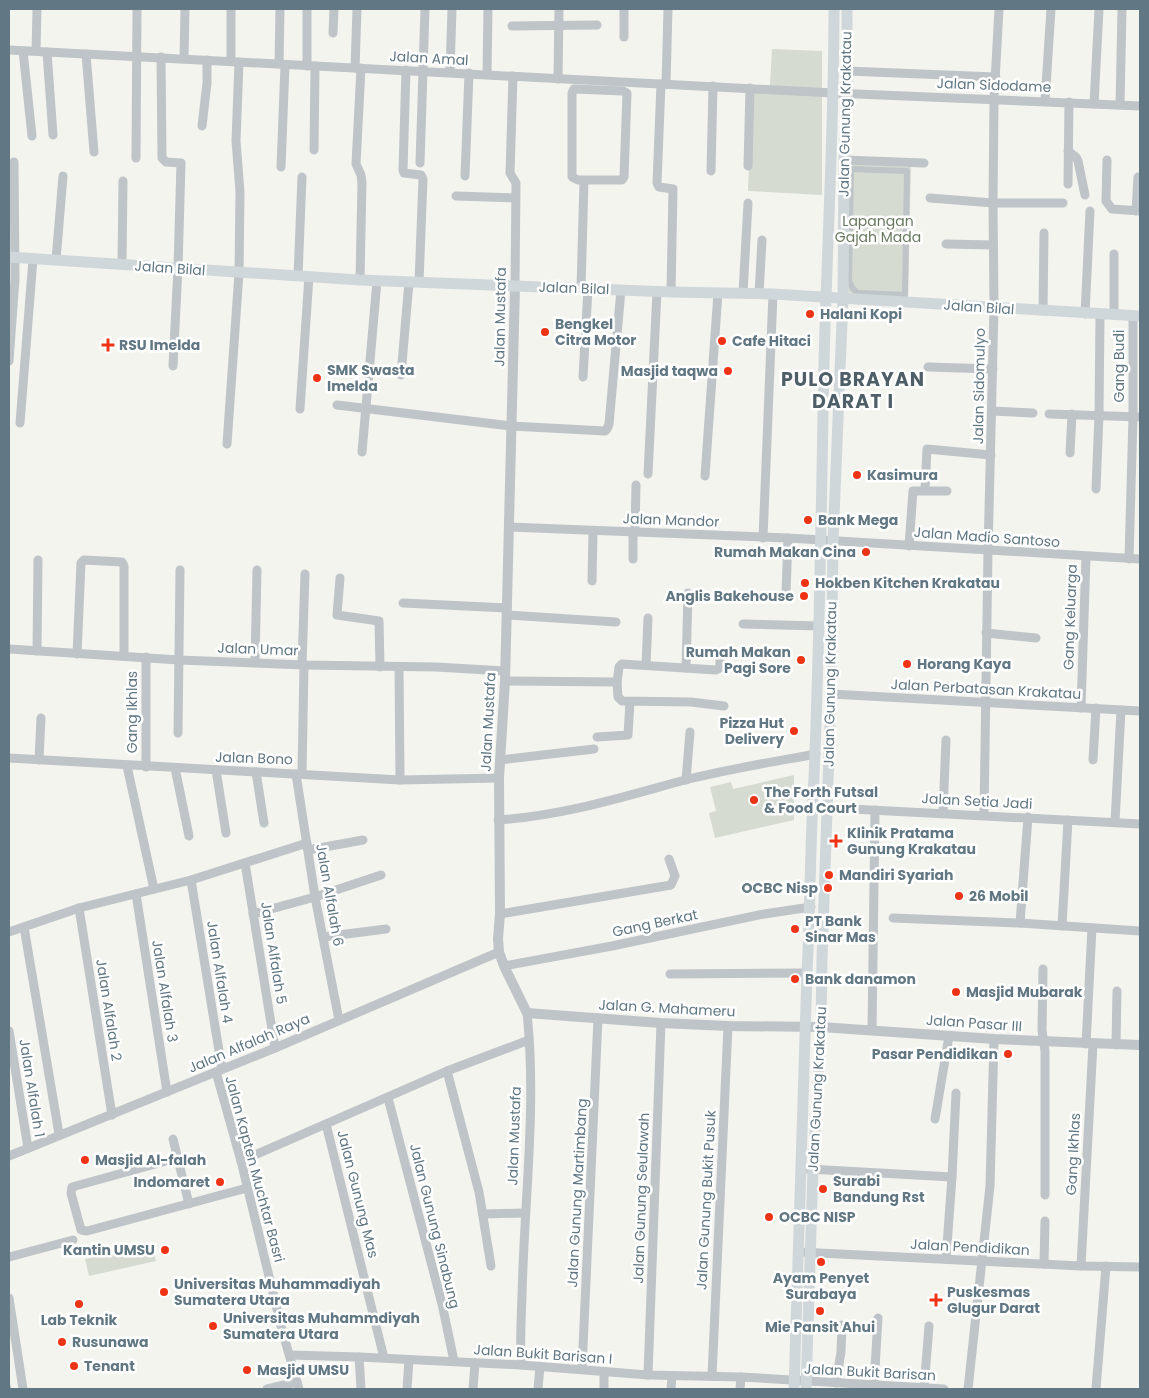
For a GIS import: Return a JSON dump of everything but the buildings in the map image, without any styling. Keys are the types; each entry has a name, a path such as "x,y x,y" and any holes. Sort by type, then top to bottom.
{"main road":[{"name":"Jalan Gunung Krakatau","path":"806,1386 807,973 816,754 834,9"},
{"name":"Jalan Gunung Krakatau","path":"807,1169 821,1027 826,807 831,694 833,541 843,298 847,9"},
{"name":"Jalan Bilal","path":"12,258 377,281 657,292 772,294 826,298 905,298 994,308 1137,316"},
{"name":"Jalan Gunung Krakatau","path":"794,1385 805,1252"}],"street":[{"path":"36,51 37,9"},
{"path":"136,158 137,9"},
{"path":"184,59 185,9"},
{"path":"227,444 239,273 240,192 231,9"},
{"path":"280,9 282,167"},
{"path":"307,9 314,150"},
{"path":"333,33 334,9"},
{"path":"357,9 356,164 362,182 360,280"},
{"path":"420,163 425,9"},
{"path":"450,72 452,9"},
{"path":"487,74 488,9"},
{"path":"558,79 559,9"},
{"path":"624,9 624,37"},
{"path":"668,9 657,183 658,187 672,189 671,292"},
{"name":"Jalan Sidomulyo","path":"984,815 986,634 994,308 994,99 999,9"},
{"path":"1045,101 1051,9"},
{"path":"1094,104 1099,9"},
{"path":"1120,105 1122,9"},
{"path":"512,26 597,25"},
{"name":"Jalan Amal","path":"9,50 847,93"},
{"path":"23,50 32,136"},
{"path":"47,52 53,135"},
{"path":"86,54 94,152"},
{"path":"161,58 162,158 166,162 181,163 173,366"},
{"path":"202,126 207,84 207,60"},
{"path":"401,375 414,282 423,179 421,175 404,173 403,170 406,70"},
{"path":"847,71 996,77"},
{"path":"465,176 468,73"},
{"name":"Jalan Mustafa","path":"513,76 510,173 516,182 516,286 505,676 499,778 500,914 498,939 499,952 504,966 527,1013 529,1040 529,1129 524,1213 521,1365"},
{"path":"711,171 713,86"},
{"path":"748,166 750,88"},
{"path":"574,89 625,92 627,95 624,177 620,180 584,181 575,179 572,175 572,91 574,89"},
{"name":"Jalan Sidodame","path":"847,93 1140,106"},
{"path":"1068,184 1069,102"},
{"path":"1068,151 1076,157 1078,162 1085,195"},
{"path":"1107,160 1106,201 1112,209 1138,211 1138,177"},
{"path":"9,361 14,295 12,258 14,162"},
{"path":"846,166 924,163"},
{"path":"846,166 907,171 905,298 858,292 850,286 846,166"},
{"path":"56,260 63,176"},
{"path":"300,409 304,276 302,177"},
{"path":"122,264 123,181"},
{"path":"583,377 584,181"},
{"path":"456,196 515,198"},
{"path":"930,198 993,203 1063,203"},
{"path":"743,294 748,203"},
{"path":"1085,314 1090,211"},
{"path":"1043,311 1044,233"},
{"path":"759,294 762,240"},
{"path":"946,244 993,245"},
{"path":"1114,254 1114,315"},
{"path":"20,423 33,259"},
{"path":"362,452 377,281"},
{"path":"338,405 511,426 601,431 607,429 610,424 621,290"},
{"path":"648,474 657,292"},
{"path":"704,476 718,293"},
{"path":"763,538 772,294"},
{"path":"1096,488 1100,315"},
{"name":"Gang Budi","path":"1129,559 1136,417 1137,316"},
{"path":"928,367 992,369"},
{"path":"992,411 1033,413"},
{"path":"1049,414 1136,417"},
{"path":"1070,453 1072,414"},
{"path":"925,490 927,449 991,455"},
{"path":"633,559 636,485"},
{"path":"909,546 912,491 947,491"},
{"name":"Jalan Mandor","path":"509,527 833,541"},
{"path":"592,581 593,530"},
{"path":"786,594 788,538"},
{"name":"Jalan Madio Santoso","path":"833,541 1140,560"},
{"name":"Gang Keluarga","path":"1080,708 1086,557"},
{"path":"37,651 38,560"},
{"path":"78,654 81,563 84,560 95,560 122,562 124,566 124,656"},
{"path":"178,733 180,570"},
{"path":"255,662 257,570"},
{"name":"Jalan Alfalah 6","path":"305,574 299,774 315,897 339,1020"},
{"path":"340,578 337,615 379,621 380,667"},
{"path":"686,668 688,594"},
{"path":"403,603 616,622"},
{"path":"646,665 648,618"},
{"path":"743,624 819,626"},
{"path":"986,634 1036,638"},
{"name":"Jalan Umar","path":"9,650 179,660 399,667 505,676 617,682"},
{"path":"720,654 718,670 624,663 620,665 617,682 619,699 630,702 691,702 724,706"},
{"name":"Gang Ikhlas","path":"146,657 146,767"},
{"path":"399,667 400,780"},
{"name":"Jalan Perbatasan Krakatau","path":"831,694 1140,711"},
{"path":"597,737 628,735 630,702"},
{"path":"1093,760 1096,708"},
{"path":"1115,822 1121,710"},
{"path":"39,760 41,718"},
{"path":"686,780 690,732"},
{"path":"943,813 946,740"},
{"path":"500,760 594,749"},
{"path":"498,820 529,818 565,812 730,769 816,754"},
{"name":"Jalan Bono","path":"9,758 400,780 499,778"},
{"path":"127,766 154,889"},
{"path":"175,768 189,836"},
{"path":"216,770 226,833"},
{"path":"256,772 264,824"},
{"name":"Jalan Setia Jadi","path":"813,807 1140,824"},
{"path":"872,1030 875,810"},
{"path":"1020,922 1028,817"},
{"path":"1062,925 1068,820"},
{"path":"9,932 79,908 191,880 245,863 308,847 363,840"},
{"path":"500,914 670,885 673,883 675,876 669,859"},
{"name":"Jalan Alfalah 5","path":"245,863 275,1048"},
{"path":"254,914 315,897 381,875"},
{"name":"Jalan Alfalah 4","path":"191,880 219,1071"},
{"name":"Jalan Alfalah 3","path":"136,894 166,1092"},
{"name":"Gang Berkat","path":"504,966 612,946 764,914 811,907"},
{"name":"Jalan Alfalah 2","path":"79,908 112,1115"},
{"path":"893,918 1020,922 1140,931"},
{"path":"24,927 59,1134"},
{"name":"Gang Ikhlas","path":"1081,1266 1090,1044 1092,928"},
{"path":"323,938 386,929"},
{"name":"Jalan Alfalah Raya","path":"9,1156 59,1134 112,1115 275,1048 499,952"},
{"path":"1043,969 1042,1030 1046,1051 1045,1194"},
{"path":"670,974 807,973"},
{"path":"1116,991 1116,1045"},
{"name":"Jalan G. Mahameru","path":"527,1013 728,1026 806,1027"},
{"name":"Jalan Gunung Martimbang","path":"582,1369 598,1018"},
{"name":"Jalan Gunung Seulawah","path":"648,1375 661,1022"},
{"name":"Jalan Gunung Bukit Pusuk","path":"712,1376 728,1026"},
{"name":"Jalan Pasar III","path":"806,1027 1140,1046"},
{"name":"Jalan Alfalah 1","path":"9,1031 28,1148"},
{"path":"935,1119 949,1036"},
{"path":"968,1389 990,1186 994,1039"},
{"path":"241,1162 447,1071 529,1040"},
{"name":"Jalan Kapten Muchtar Basri","path":"219,1071 298,1386"},
{"path":"447,1071 483,1214 491,1266"},
{"path":"946,1259 956,1093"},
{"name":"Jalan Gunung Sinabung","path":"388,1098 442,1304 454,1361"},
{"name":"Jalan Gunung Mas","path":"326,1124 384,1358"},
{"path":"173,1139 189,1204"},
{"path":"177,1158 72,1188 71,1193 80,1228 87,1231 247,1188"},
{"path":"807,1169 952,1177"},
{"path":"483,1214 524,1213"},
{"path":"1044,1264 1045,1221"},
{"path":"9,1257 73,1240"},
{"name":"Jalan Pendidikan","path":"805,1252 1081,1266 1140,1267"},
{"path":"1096,1389 1106,1266"},
{"path":"9,1298 23,1389"},
{"path":"874,1385 878,1318"},
{"path":"836,1383 842,1352 842,1324"},
{"path":"924,1388 929,1326"},
{"name":"Jalan Bukit Barisan I","path":"290,1355 454,1361 648,1375 741,1377 794,1385"},
{"path":"360,1357 361,1389"},
{"path":"407,1389 409,1360"},
{"path":"473,1389 474,1363"},
{"path":"538,1389 540,1366"},
{"path":"604,1372 604,1389"},
{"path":"671,1389 672,1376"},
{"path":"740,1389 741,1377"},
{"name":"Jalan Bukit Barisan","path":"794,1385 806,1386 836,1383 944,1389"},
{"path":"267,1389 298,1386"}],"green space":[{"path":"772,49 822,51 822,90 770,86"},
{"path":"752,92 822,95 822,195 748,191"},
{"name":"Lapangan Gajah Mada","path":"848,164 911,167 908,299 856,296 848,292"},
{"name":"The Forth Futsal & Food Court","path":"794,775 794,820 715,838 709,813 716,811 710,787 731,782 733,789"},
{"path":"152,1244 156,1261 89,1276 85,1259"}],"railway":[{"path":"9,1384 10,1389"}],"place":[{"name":"Halani Kopi","path":"810,314"},
{"name":"Bengkel Citra Motor","path":"545,332"},
{"name":"Cafe Hitaci","path":"722,341"},
{"name":"RSU Imelda","path":"108,345"},
{"name":"Masjid taqwa","path":"728,371"},
{"name":"SMK Swasta Imelda","path":"317,378"},
{"name":"Kasimura","path":"857,475"},
{"name":"Bank Mega","path":"808,520"},
{"name":"Rumah Makan Cina","path":"866,552"},
{"name":"Hokben Kitchen Krakatau","path":"805,583"},
{"name":"Anglis Bakehouse","path":"804,596"},
{"name":"Rumah Makan Pagi Sore","path":"801,660"},
{"name":"Horang Kaya","path":"907,664"},
{"name":"Pizza Hut Delivery","path":"794,731"},
{"name":"The Forth Futsal & Food Court","path":"754,800"},
{"name":"Klinik Pratama Gunung Krakatau","path":"836,841"},
{"name":"Mandiri Syariah","path":"829,875"},
{"name":"OCBC Nisp","path":"828,888"},
{"name":"26 Mobil","path":"959,896"},
{"name":"PT Bank Sinar Mas","path":"795,929"},
{"name":"Bank danamon","path":"795,979"},
{"name":"Masjid Mubarak","path":"956,992"},
{"name":"Pasar Pendidikan","path":"1008,1054"},
{"name":"Masjid Al-falah","path":"85,1160"},
{"name":"Indomaret","path":"220,1182"},
{"name":"Surabi Bandung Rst","path":"823,1189"},
{"name":"OCBC NISP","path":"769,1217"},
{"name":"Kantin UMSU","path":"165,1250"},
{"name":"Ayam Penyet Surabaya","path":"821,1262"},
{"name":"Universitas Muhammadiyah Sumatera Utara","path":"164,1292"},
{"name":"Puskesmas Glugur Darat","path":"936,1300"},
{"name":"Lab Teknik","path":"79,1304"},
{"name":"Mie Pansit Ahui","path":"820,1311"},
{"name":"Universitas Muhammdiyah Sumatera Utara","path":"213,1326"},
{"name":"Rusunawa","path":"62,1342"},
{"name":"Tenant","path":"74,1366"},
{"name":"Masjid UMSU","path":"247,1370"}],"district":[{"name":"PULO BRAYAN DARAT I","path":"853,390"}]}
